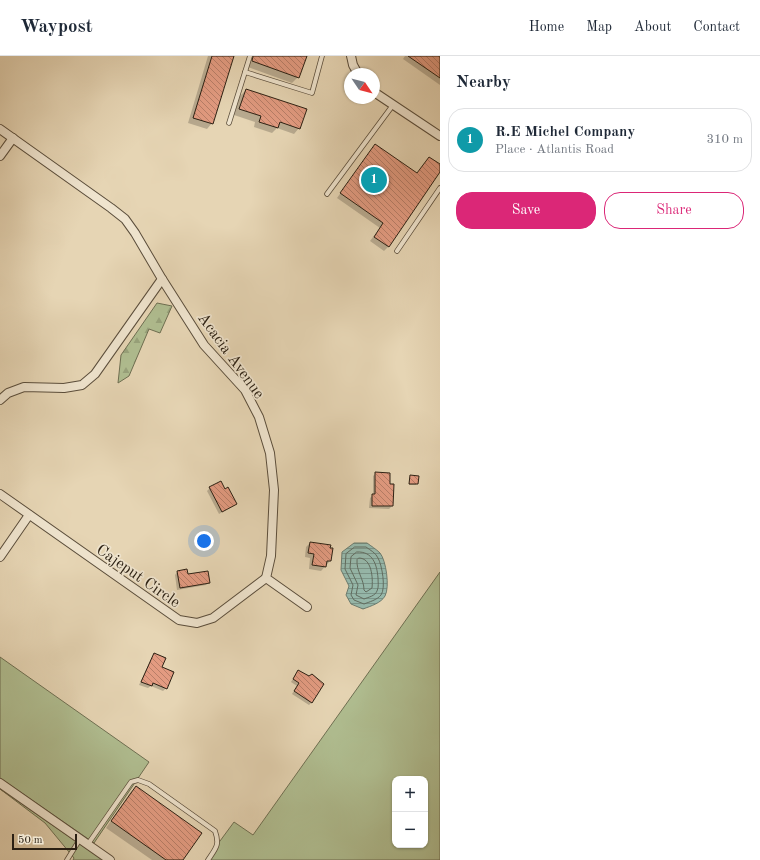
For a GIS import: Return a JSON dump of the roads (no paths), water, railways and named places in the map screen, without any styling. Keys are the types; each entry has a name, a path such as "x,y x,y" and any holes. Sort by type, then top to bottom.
{"street":[{"path":"350,56 355,68"},
{"path":"380,96 440,136"},
{"name":"Acacia Avenue","path":"0,129 125,219 204,345 245,390 259,417 270,453 274,490 271,556 266,578"},
{"path":"0,156 13,138"},
{"path":"0,400 8,393 24,387 64,388 82,385 95,374 162,279"},
{"name":"Cajeput Circle","path":"0,494 179,620 197,623 213,618 266,578"},
{"path":"0,557 29,515"},
{"path":"266,578 307,607"},
{"path":"0,783 110,860"}],"lane":[{"path":"229,123 250,56"},
{"path":"245,72 312,93 322,56"},
{"path":"327,194 393,105"},
{"path":"397,251 440,188"},
{"path":"88,844 131,782 138,780 149,784 215,831 218,840 216,848 208,860"},
{"path":"66,860 80,839"}],"water":[{"path":"354,543 367,543 380,553 384,561 387,574 385,596 378,602 363,609 351,604 346,595 349,586 341,570 342,552"}],"place":[{"name":"R.E Michel Company","path":"374,180"}]}
